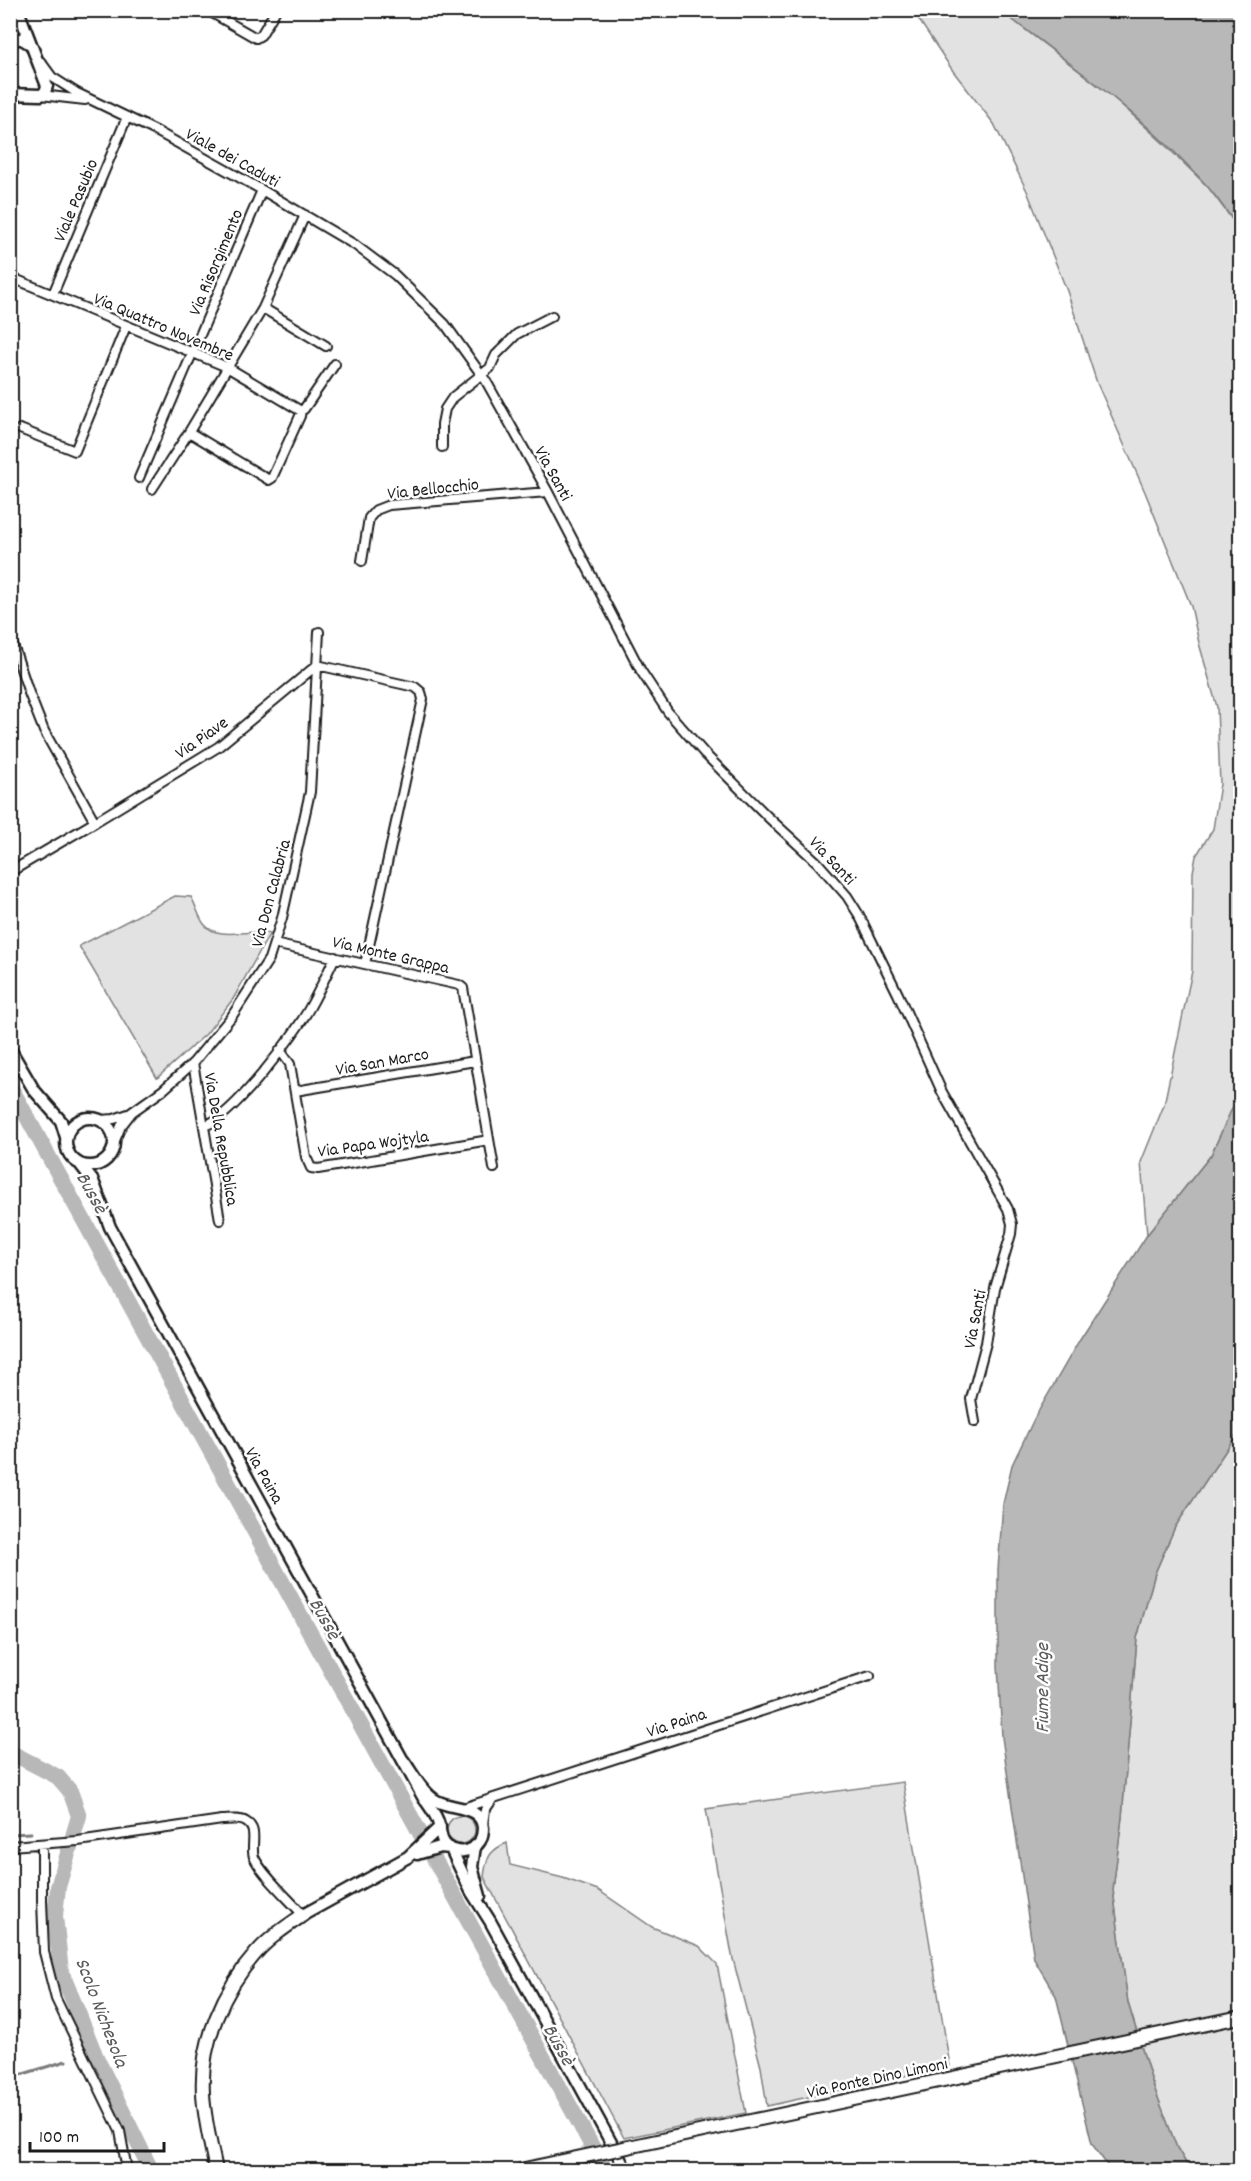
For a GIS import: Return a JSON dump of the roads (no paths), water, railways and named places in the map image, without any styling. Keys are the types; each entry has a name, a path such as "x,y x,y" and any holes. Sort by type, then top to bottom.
{"main road":[{"path":"10,24 15,10"},
{"path":"11,94 41,95 47,86 38,59 15,10"},
{"path":"10,39 22,39 30,44"},
{"path":"10,1049 34,1090 44,1102 61,1121 68,1153 80,1164 96,1165 103,1162 112,1151 114,1143 111,1129 100,1120 66,1116 44,1102"},
{"path":"66,1137 71,1126 81,1119"},
{"name":"Via Paina","path":"102,1205 100,1174 103,1162"},
{"name":"Via Paina","path":"80,1164 91,1176 110,1227 403,1760"},
{"path":"403,1760 430,1797 441,1803 475,1813 483,1824 482,1837 476,1846 472,1860 473,1874 490,1921"},
{"path":"403,1760 442,1839 490,1921 626,2170"},
{"path":"216,2170 202,2091 208,2048 218,2014 237,1977 258,1950 303,1915 408,1857 438,1829 446,1814 460,1808"},
{"path":"408,1857 447,1848 464,1851 476,1846"},
{"name":"Via Ponte Dino Limoni","path":"520,2170 1240,2017"}],"street":[{"path":"207,10 256,38 261,35 276,10"},
{"path":"38,59 52,77 92,101"},
{"path":"41,95 92,101"},
{"name":"Viale dei Caduti","path":"92,101 156,131 355,245"},
{"name":"Viale Pasubio","path":"53,294 127,117"},
{"name":"Via Risorgimento","path":"139,478 262,190"},
{"path":"152,489 263,308 305,215"},
{"name":"Via Santi","path":"355,245 395,275 445,324 481,375 548,492 640,671 668,712 721,770 817,862 847,896 859,915 942,1092 1008,1209 1012,1224 995,1288 986,1343 970,1399 975,1422"},
{"name":"Via Quattro Novembre","path":"11,277 227,368 301,411"},
{"path":"263,308 326,346"},
{"path":"442,447 442,424 445,409 459,391 490,368 496,355 517,334 552,316"},
{"path":"20,429 75,451 126,326"},
{"path":"189,432 267,479 272,478 301,411 335,364"},
{"name":"Via Bellocchio","path":"362,561 369,518 376,510 389,505 548,492"},
{"name":"Via Don Calabria","path":"100,1120 114,1119 132,1112 163,1090 193,1063 232,1016 269,959 282,918 310,792 319,632"},
{"path":"10,636 44,731 95,822"},
{"path":"317,665 415,687 421,692 423,699 365,964"},
{"name":"Via Piave","path":"10,872 218,747 317,665"},
{"name":"Via Monte Grappa","path":"274,944 459,985 463,988 494,1168"},
{"path":"204,1126 215,1121 228,1110 260,1077 309,1009 335,957"},
{"name":"Via Papa Wojtyla","path":"280,1050 290,1064 306,1157 311,1167 318,1169 489,1140"},
{"name":"Via San Marco","path":"295,1091 475,1061"},
{"name":"Via Della Repubblica","path":"193,1063 220,1220"},
{"name":"Via Don Calabria","path":"114,1143 121,1126 132,1112"},
{"name":"Via Paina","path":"460,1808 870,1676"},
{"path":"483,1824 485,1810 493,1799"},
{"path":"10,1846 66,1840 78,1841 222,1820 246,1822 253,1833 254,1856 268,1876 303,1915"},
{"path":"42,1844 44,1952 56,1999 120,2131 127,2170"}],"water":[{"path":"1001,11 1240,11 1240,230 1220,202 1184,161 1134,115"},
{"name":"Fiume Adige","path":"1240,1091 1240,1429 1175,1527 1155,1573 1137,1638 1122,1817 1113,1890 1128,2003 1152,2082 1177,2148 1190,2170 1106,2170 1107,2165 1092,2144 1056,1996 1034,1959 1002,1737 998,1666 998,1569 1003,1504 1012,1465 1034,1419 1080,1339 1147,1235 1211,1155"}],"waterway":[{"name":"Bussè","path":"10,1086 605,2170"},
{"name":"Scolo Nichesola","path":"10,1752 58,1777 70,1791 79,1816 58,1887 55,1916 61,1971 96,2057 151,2170"},
{"path":"10,1834 31,1833"},
{"path":"10,2078 66,2061"}]}
